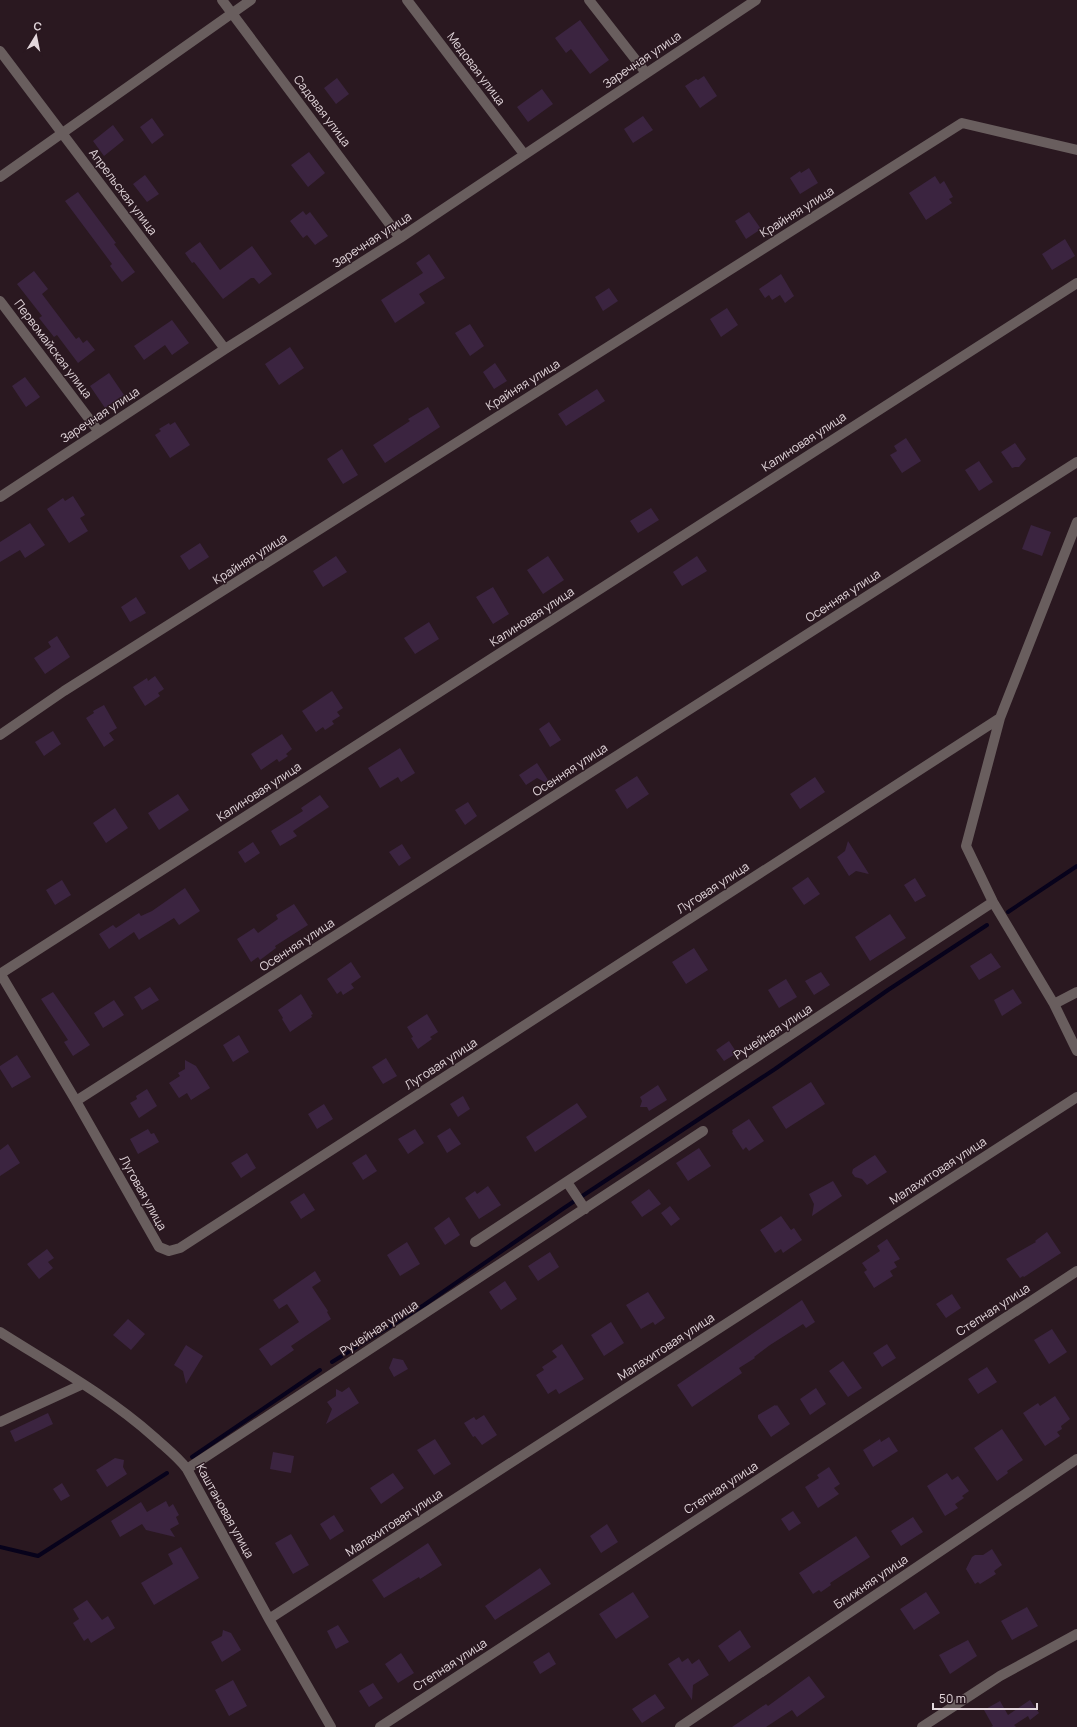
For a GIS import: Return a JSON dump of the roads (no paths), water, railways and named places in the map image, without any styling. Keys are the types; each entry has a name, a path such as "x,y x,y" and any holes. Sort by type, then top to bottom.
{"street":[{"name":"Садовая улица","path":"222,0 400,238"},
{"path":"0,176 251,0"},
{"name":"Медовая улица","path":"407,0 524,154"},
{"path":"589,0 646,72"},
{"name":"Заречная улица","path":"0,497 225,349 400,238 646,72 756,0"},
{"name":"Апрельская улица","path":"0,51 225,349"},
{"name":"Крайняя улица","path":"0,735 78,683 962,123 1077,150"},
{"name":"Калиновая улица","path":"0,974 1077,282"},
{"name":"Первомайская улица","path":"0,301 99,432"},
{"name":"Осенняя улица","path":"76,1101 1077,462"},
{"path":"1077,522 1000,718 966,846 993,902 1054,1004 1077,1051"},
{"name":"Луговая улица","path":"0,974 76,1101 159,1247 169,1251 180,1248 1000,718"},
{"name":"Ручейная улица","path":"475,1242 993,902"},
{"path":"1054,1004 1077,992"},
{"name":"Малахитовая улица","path":"269,1619 1077,1097"},
{"name":"Ручейная улица","path":"187,1469 703,1131"},
{"path":"567,1182 585,1209"},
{"name":"Степная улица","path":"380,1727 1077,1271"},
{"name":"Каштановая улица","path":"0,1332 83,1384 134,1419 180,1460 187,1469 269,1619 331,1727"},
{"path":"0,1422 83,1384"},
{"name":"Ближняя улица","path":"680,1727 1077,1459"},
{"path":"922,1727 1000,1676 1077,1634"}],"waterway":[{"path":"1008,912 1077,866"},
{"path":"332,1362 424,1305 564,1208 775,1069 888,990 987,925"},
{"path":"192,1457 320,1370"},
{"path":"0,1547 38,1556 167,1473"}]}
